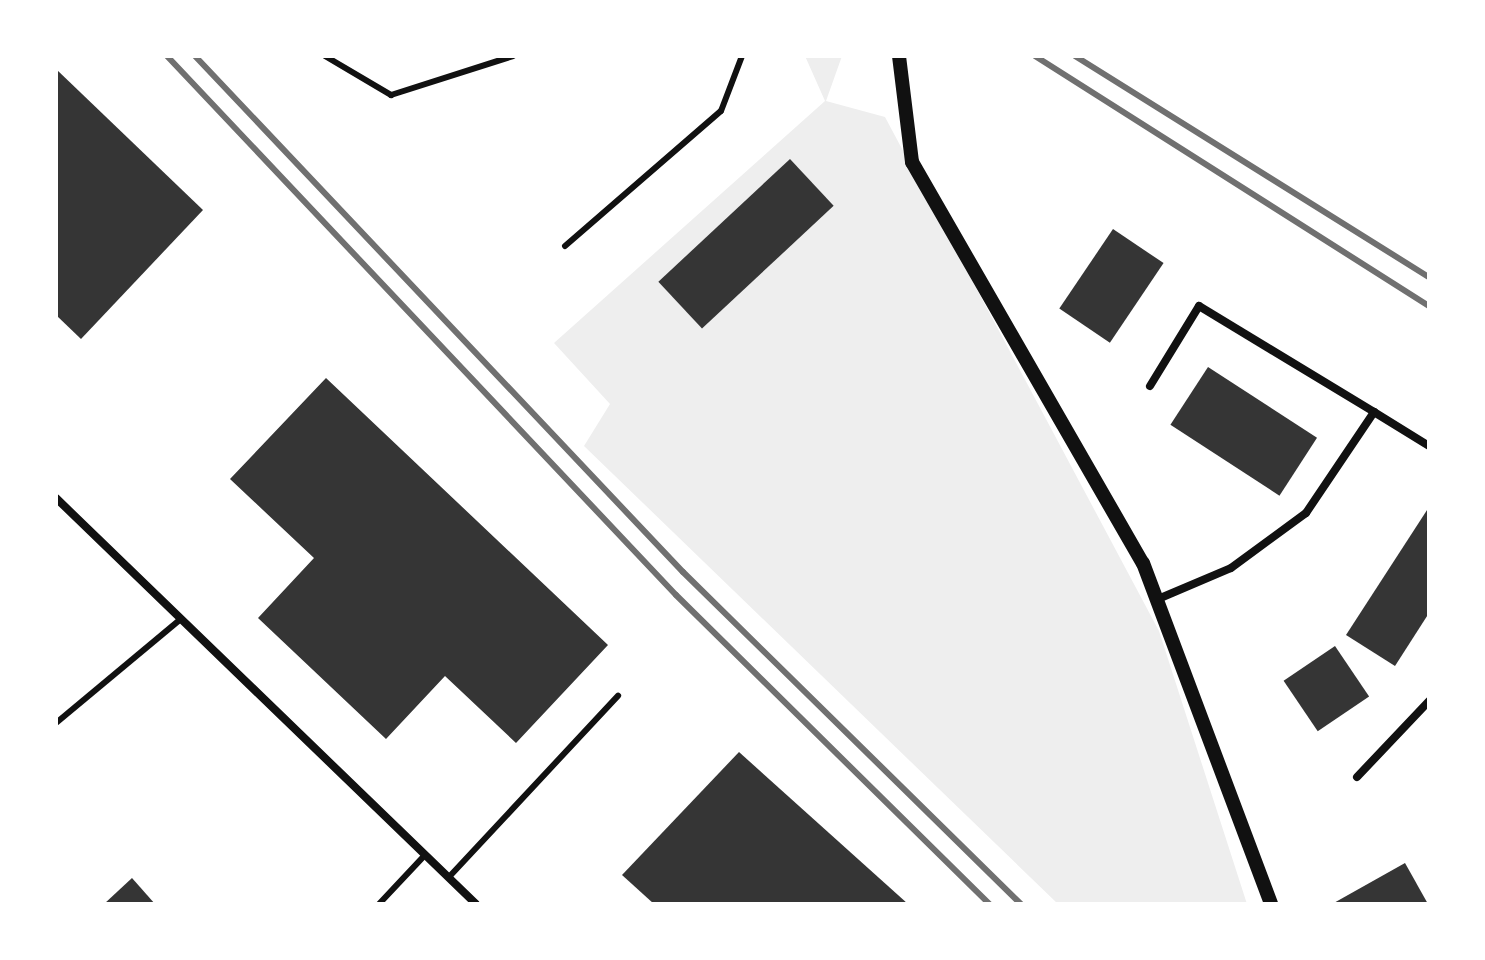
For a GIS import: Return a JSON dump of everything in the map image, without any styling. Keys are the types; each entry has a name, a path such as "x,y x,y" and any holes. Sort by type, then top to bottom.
{"street":[{"path":"899,56 912,162 1158,599 1271,904"},
{"path":"1150,386 1199,306 1429,446"},
{"path":"1158,599 1231,568 1306,513 1374,412"},
{"path":"56,498 476,904"},
{"path":"1357,777 1429,701"}],"lane":[{"path":"325,56 391,95 513,56"},
{"path":"565,246 721,111 742,56"},
{"path":"56,723 181,619"},
{"path":"449,877 618,696"},
{"path":"379,904 425,855"}],"shaded area":[{"path":"805,56 842,56 826,101 885,117 1159,631 1247,904 1058,904 584,446 610,404 554,343 825,101"}],"building":[{"path":"56,69 203,210 81,339 56,315"},
{"path":"790,159 834,206 702,329 658,282"},
{"path":"1113,229 1164,263 1110,343 1059,309"},
{"path":"1208,367 1317,438 1279,496 1170,425"},
{"path":"326,378 608,645 516,743 445,676 386,739 258,618 314,558 230,479"},
{"path":"1429,507 1429,613 1395,666 1346,635"},
{"path":"1335,646 1369,697 1318,731 1284,681"},
{"path":"739,752 908,904 654,904 622,875"},
{"path":"1405,863 1428,904 1332,904"},
{"path":"132,878 155,904 104,904"}],"railway":[{"path":"167,56 676,595 989,904"},
{"path":"195,56 683,572 1021,904"},
{"path":"1035,56 1429,306"},
{"path":"1075,56 1429,277"}]}
